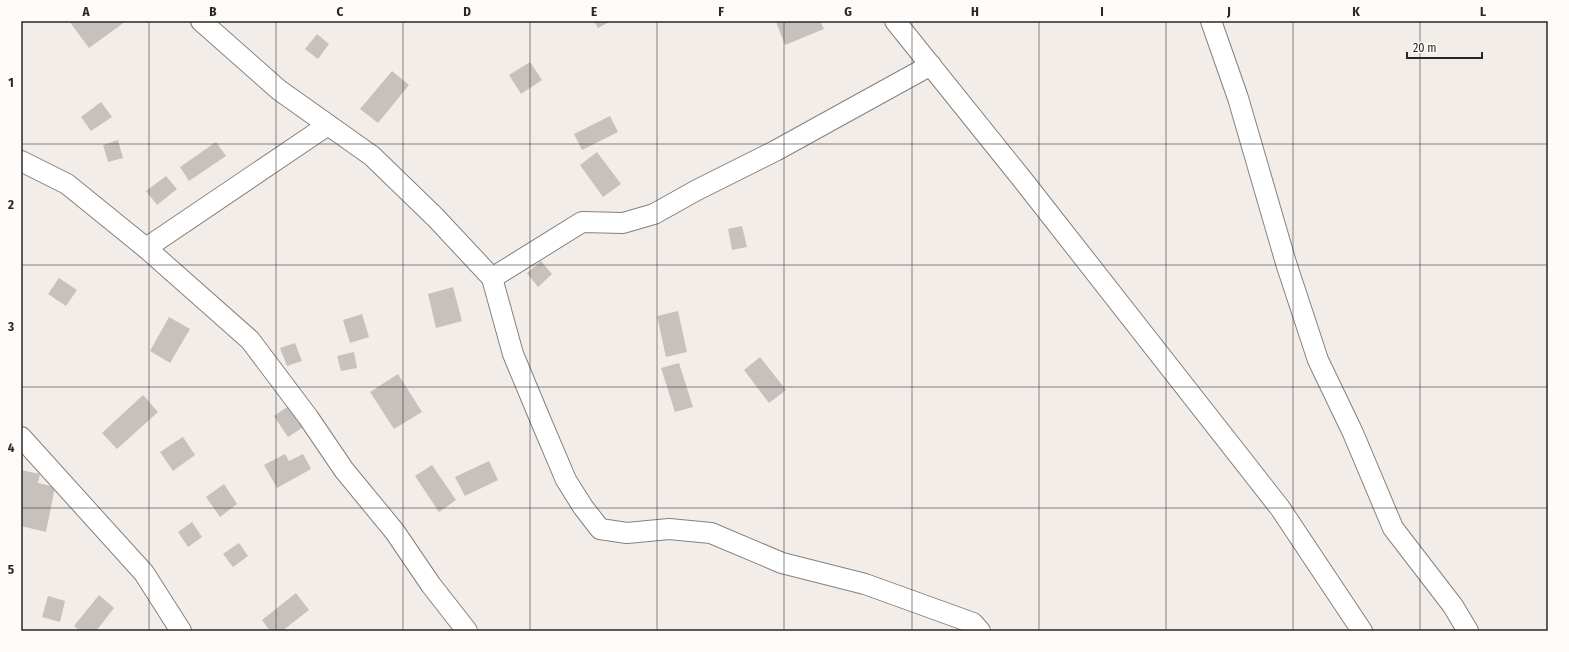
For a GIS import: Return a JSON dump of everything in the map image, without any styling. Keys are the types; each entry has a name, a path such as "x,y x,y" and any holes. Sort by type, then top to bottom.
{"street":[{"path":"201,21 279,90 372,156 436,218 492,278 513,354 566,480 583,507 600,529 627,533 669,529 711,533 782,563 864,584 973,623 980,631"},
{"path":"895,21 1280,508 1362,631"},
{"path":"1211,21 1238,98 1286,263 1318,360 1353,433 1393,528 1453,606 1468,631"},
{"path":"492,278 582,222 623,224 654,214 697,190 775,151 931,65"},
{"path":"146,248 328,125"},
{"path":"21,161 67,184 146,248 250,340 308,417 344,470 395,532 431,585 467,631"},
{"path":"21,437 144,573 181,631"}],"building":[{"path":"69,21 126,21 89,48"},
{"path":"594,21 611,21 598,28"},
{"path":"820,21 824,29 785,45 776,22"},
{"path":"317,34 329,44 318,59 305,49"},
{"path":"530,62 542,80 521,94 509,75"},
{"path":"392,71 409,85 378,123 360,109"},
{"path":"101,102 112,117 91,131 81,117"},
{"path":"610,116 618,132 582,150 574,134"},
{"path":"118,140 123,158 108,162 103,145"},
{"path":"216,142 226,156 189,181 180,167"},
{"path":"597,152 621,184 603,197 580,165"},
{"path":"166,176 177,189 157,205 146,191"},
{"path":"742,226 747,247 732,250 728,229"},
{"path":"541,261 552,274 538,287 527,273"},
{"path":"59,278 77,290 66,306 48,294"},
{"path":"453,287 462,321 436,328 428,294"},
{"path":"678,311 687,352 666,357 657,316"},
{"path":"362,314 369,337 350,343 343,320"},
{"path":"169,317 190,329 170,363 150,351"},
{"path":"295,343 302,361 287,366 280,348"},
{"path":"354,352 357,368 341,371 337,356"},
{"path":"760,357 786,390 769,403 744,370"},
{"path":"679,363 693,407 675,412 661,368"},
{"path":"398,374 422,412 394,429 370,392"},
{"path":"143,395 158,412 117,449 102,433"},
{"path":"290,405 305,426 288,437 274,416"},
{"path":"183,437 195,455 173,471 160,452"},
{"path":"285,454 289,461 303,454 311,469 277,488 264,465"},
{"path":"489,461 498,480 465,496 455,477"},
{"path":"432,465 456,500 439,512 415,476"},
{"path":"21,470 40,474 38,483 55,487 46,532 21,526"},
{"path":"224,484 237,504 220,517 206,497"},
{"path":"192,522 202,537 188,547 178,532"},
{"path":"239,543 248,556 233,567 223,554"},
{"path":"296,593 309,610 282,631 270,631 262,620"},
{"path":"99,595 114,608 96,631 80,631 74,626"},
{"path":"48,596 65,601 60,622 42,617"}]}
